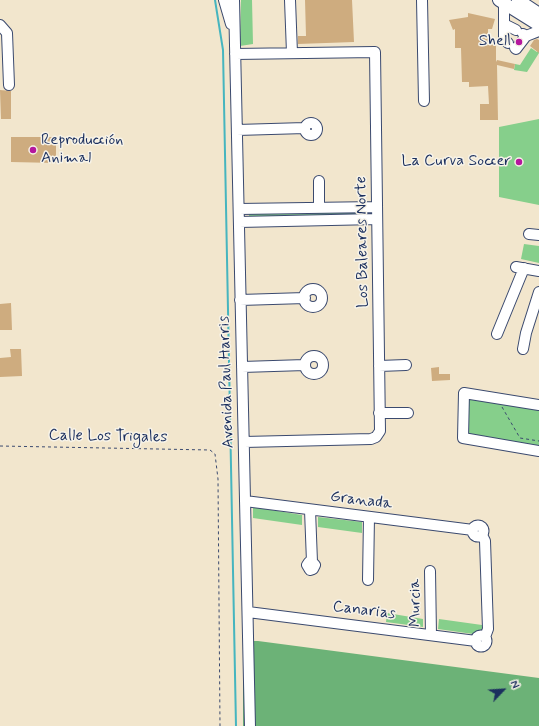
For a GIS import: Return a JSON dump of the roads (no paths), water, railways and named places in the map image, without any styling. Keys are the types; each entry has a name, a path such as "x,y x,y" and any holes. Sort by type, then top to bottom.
{"main road":[{"path":"518,0 539,14"},
{"path":"501,1 539,25"}],"street":[{"name":"Avenida Paul Harris","path":"224,0 235,38"},
{"name":"Avenida Paul Harris","path":"234,0 250,726"},
{"path":"235,54 292,53 290,0"},
{"path":"422,0 424,101"},
{"path":"501,1 504,24 504,40 516,49 522,33"},
{"path":"504,24 522,33 539,31"},
{"path":"0,25 7,32 9,85"},
{"name":"Los Baleares Norte","path":"244,442 371,439 376,437 380,432 375,52 292,53"},
{"path":"237,130 305,128"},
{"path":"318,181 319,208"},
{"path":"239,209 377,207"},
{"path":"239,222 378,219"},
{"path":"497,334 520,268 539,271"},
{"path":"524,349 526,334 539,292"},
{"path":"240,300 305,298"},
{"path":"242,367 305,365"},
{"path":"379,366 406,365"},
{"path":"539,405 464,393 463,438 539,451"},
{"path":"379,413 408,413"},
{"name":"Granada","path":"245,501 477,533 485,542 488,629 480,639"},
{"path":"310,510 312,562"},
{"path":"368,580 369,517"},
{"name":"Murcia","path":"430,571 431,635"},
{"name":"Canarias","path":"248,612 431,635 480,639"}],"waterway":[{"path":"215,0 223,50 236,726"}],"place":[{"name":"Shell","path":"519,42"},
{"name":"Reproducción Animal","path":"33,150"},
{"name":"La Curva Soccer","path":"519,162"}]}
